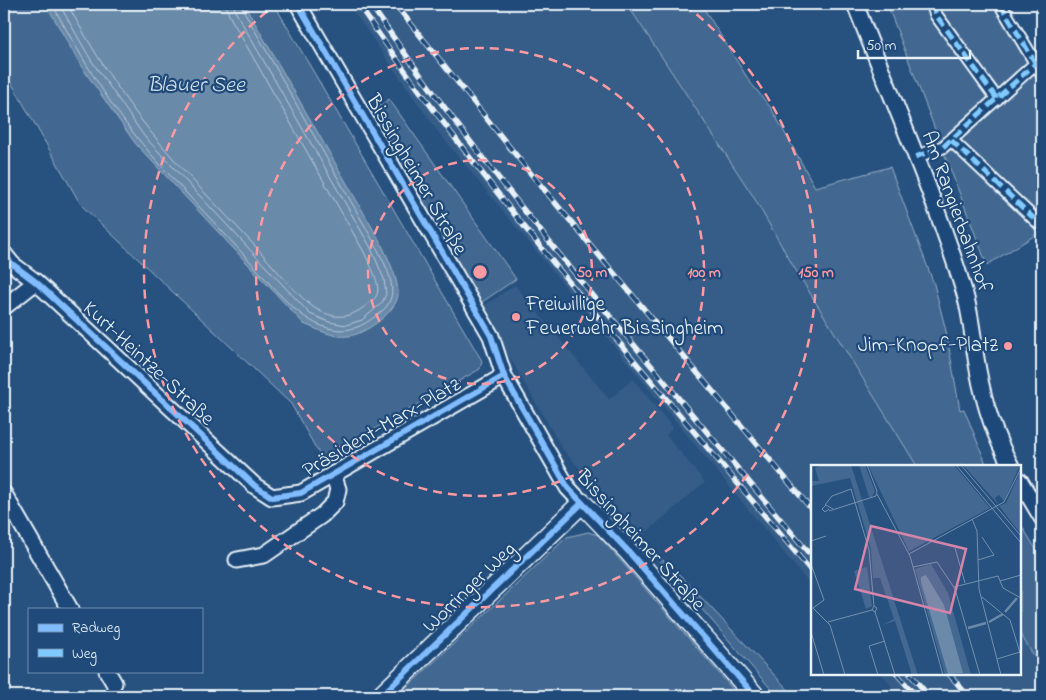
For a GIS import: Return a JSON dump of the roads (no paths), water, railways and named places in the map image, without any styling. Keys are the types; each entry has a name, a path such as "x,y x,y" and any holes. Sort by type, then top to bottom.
{"street":[{"name":"Bissingheimer Straße","path":"298,4 491,336 504,376 568,488 629,552 755,696"},
{"name":"Am Rangierbahnhof","path":"855,4 947,239 965,294 978,371 990,417 1001,448 1010,465"},
{"path":"932,4 936,15 997,99"},
{"path":"1000,4 1042,74"},
{"path":"915,157 943,147 1036,63"},
{"path":"951,140 1042,226"},
{"name":"Kurt-Heintze-Straße","path":"4,254 12,264 36,282 255,486 272,497"},
{"path":"4,307 36,282"},
{"name":"Präsident-Marx-Platz","path":"272,497 301,493 504,376"},
{"name":"Präsident-Marx-Platz","path":"237,560 264,555 322,515 335,502 338,489 333,474"},
{"path":"1021,484 1042,518"},
{"path":"4,494 69,608"},
{"name":"Worringer Weg","path":"381,696 582,503"}],"water":[{"name":"Blauer See","path":"46,4 244,4 381,243 398,288 397,301 392,308 371,327 355,335 342,336 331,334 304,324 135,143 81,66"}],"railway":[{"path":"358,4 410,78 521,223 811,571"},
{"path":"370,4 421,76 529,217 641,354 811,556"},
{"path":"395,4 532,175 811,509"},
{"path":"898,675 916,696"},
{"path":"911,675 929,696"},
{"path":"950,675 968,696"}],"place":[{"name":"Freiwillige Feuerwehr Bissingheim","path":"516,317"},
{"name":"Jim-Knopf-Platz","path":"1008,346"}]}
